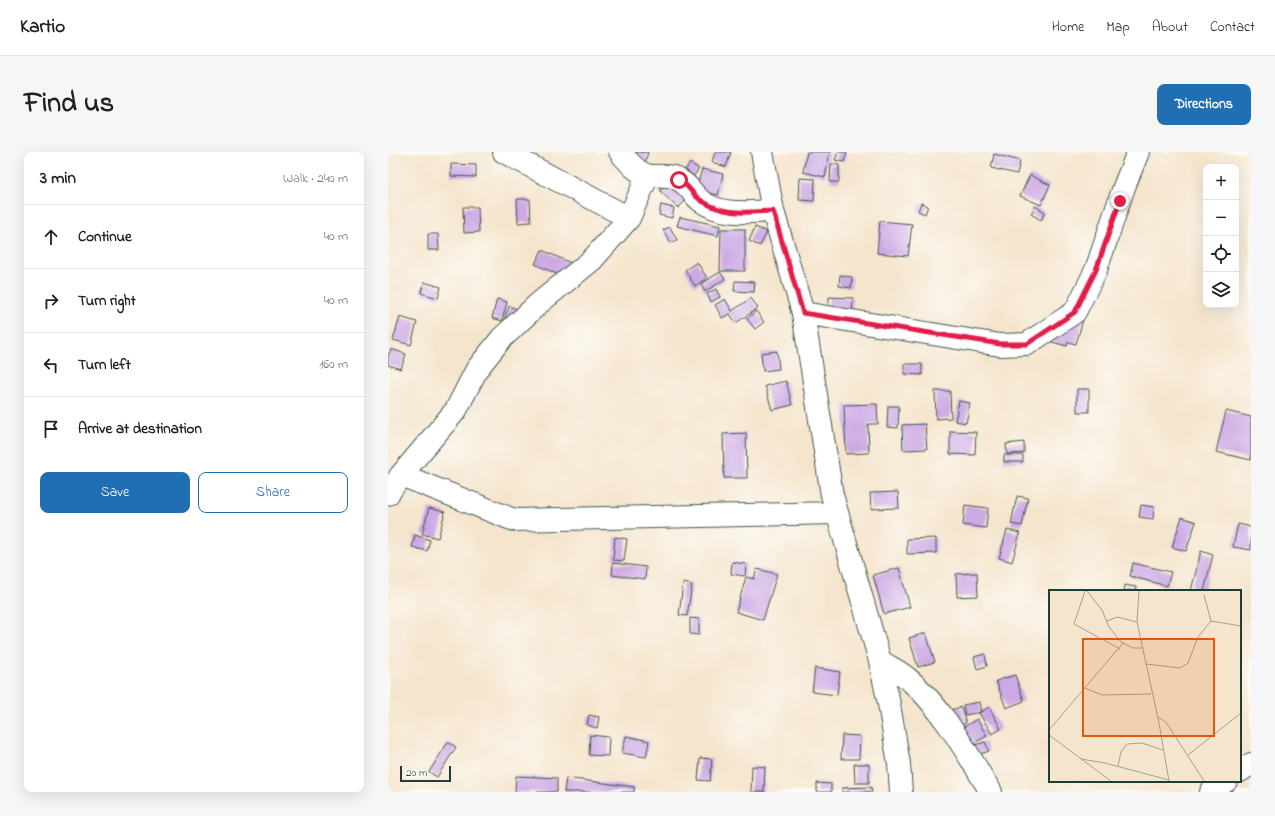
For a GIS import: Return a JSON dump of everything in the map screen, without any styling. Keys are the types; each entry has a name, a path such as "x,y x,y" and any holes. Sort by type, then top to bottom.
{"street":[{"path":"504,152 629,218"},
{"path":"620,152 635,168 648,176 672,177 687,184 701,201 716,208 735,213 773,211"},
{"path":"762,152 773,211 803,313 831,487 837,513 880,661 892,719 899,764 901,792"},
{"path":"803,313 1000,344 1027,344 1075,312 1096,270 1124,187 1138,152"},
{"path":"388,494 401,475 456,410 476,369 501,339 538,304 592,260 629,218 648,176"},
{"path":"401,475 514,520 837,513"},
{"path":"880,661 906,677 930,699 960,742 991,792"},
{"path":"1241,770 1251,764"},
{"path":"1211,792 1225,782"}],"building":[{"path":"633,152 648,152 642,172"},
{"path":"715,152 731,152 726,167 712,162"},
{"path":"807,152 830,152 825,177 803,172"},
{"path":"838,152 847,152 844,162 835,160"},
{"path":"994,154 1020,161 1017,174 991,168"},
{"path":"690,163 699,169 689,182 681,176"},
{"path":"451,164 476,165 476,177 451,176"},
{"path":"831,164 839,165 839,182 830,182"},
{"path":"702,169 723,174 718,195 696,190"},
{"path":"1030,175 1050,185 1041,205 1020,196"},
{"path":"800,178 815,179 814,201 799,200"},
{"path":"668,183 686,200 678,208 660,191"},
{"path":"517,199 530,199 531,222 518,223"},
{"path":"921,203 928,206 925,214 918,211"},
{"path":"661,205 674,208 672,218 659,215"},
{"path":"1035,206 1045,212 1041,220 1031,214"},
{"path":"463,207 478,207 479,232 464,233"},
{"path":"680,217 720,226 718,236 677,226"},
{"path":"880,221 912,224 908,256 877,253"},
{"path":"670,227 677,240 671,243 663,230"},
{"path":"755,227 767,232 760,246 749,241"},
{"path":"721,229 745,229 745,271 720,271"},
{"path":"428,234 438,234 439,250 428,250"},
{"path":"542,250 573,264 566,278 535,264"},
{"path":"697,262 707,278 695,286 685,270"},
{"path":"720,272 725,279 705,292 701,284"},
{"path":"840,275 852,277 851,288 839,286"},
{"path":"735,281 755,282 754,292 734,291"},
{"path":"424,282 441,287 438,298 421,293"},
{"path":"716,289 720,297 711,302 707,294"},
{"path":"829,297 853,298 852,317 828,317"},
{"path":"751,298 758,308 736,323 730,314 722,318 715,305 725,299 732,311"},
{"path":"497,299 507,302 502,321 492,318"},
{"path":"509,306 526,312 521,327 504,320"},
{"path":"756,311 764,322 755,329 747,319"},
{"path":"1085,313 1076,344 1068,342 1067,346 1037,338"},
{"path":"400,317 417,322 411,345 393,340"},
{"path":"391,349 406,354 401,369 388,365 388,357"},
{"path":"777,351 779,369 763,371 761,353"},
{"path":"904,364 922,364 922,375 904,374"},
{"path":"786,381 792,405 772,410 765,386"},
{"path":"1077,389 1089,389 1089,412 1077,412"},
{"path":"935,391 950,391 951,418 936,419"},
{"path":"959,401 970,403 966,423 955,421"},
{"path":"877,404 878,424 868,424 869,453 846,454 844,405"},
{"path":"888,406 899,406 898,428 887,427"},
{"path":"1226,411 1251,417 1251,460 1216,452"},
{"path":"925,424 927,449 903,450 902,425"},
{"path":"950,431 976,432 975,455 950,454"},
{"path":"746,433 747,478 724,478 723,434"},
{"path":"1024,442 1024,453 1007,454 1006,444"},
{"path":"1004,455 1023,455 1023,462 1004,462"},
{"path":"898,492 899,508 871,509 870,493"},
{"path":"1017,496 1028,498 1022,526 1011,524"},
{"path":"965,505 988,508 986,528 963,525"},
{"path":"1141,505 1154,507 1153,519 1139,517"},
{"path":"429,508 445,512 438,538 422,534"},
{"path":"1182,517 1196,522 1186,551 1172,547"},
{"path":"1238,524 1251,527 1251,550 1233,547"},
{"path":"1007,530 1020,533 1012,562 999,558"},
{"path":"415,535 430,540 427,551 412,547"},
{"path":"615,537 627,539 624,561 613,560"},
{"path":"936,538 936,553 907,554 907,539"},
{"path":"1201,551 1213,555 1204,590 1191,590"},
{"path":"732,562 746,564 745,576 731,574"},
{"path":"613,563 646,567 645,579 612,575"},
{"path":"1133,563 1171,572 1167,586 1130,576"},
{"path":"899,568 910,607 884,614 873,575"},
{"path":"757,569 777,574 763,620 736,612 746,577 754,579"},
{"path":"977,573 978,596 957,597 956,574"},
{"path":"683,583 692,585 687,616 679,615"},
{"path":"1125,585 1136,587 1135,590 1124,590"},
{"path":"690,618 699,619 699,635 690,634"},
{"path":"926,633 935,662 918,667 909,638"},
{"path":"985,654 987,666 977,669 974,657"},
{"path":"815,668 840,672 837,695 812,692"},
{"path":"1015,675 1024,701 1006,708 996,681"},
{"path":"979,702 981,712 965,715 963,705"},
{"path":"961,707 966,723 947,730 941,713"},
{"path":"989,707 1001,729 992,734 979,713"},
{"path":"589,715 599,717 597,728 587,725"},
{"path":"977,719 987,736 967,747 957,731"},
{"path":"590,735 609,737 608,756 589,755"},
{"path":"842,735 860,736 859,759 841,759"},
{"path":"626,736 649,741 646,757 622,753"},
{"path":"448,742 456,747 437,777 429,772"},
{"path":"985,742 989,751 972,757 968,747"},
{"path":"700,758 712,759 710,781 698,780"},
{"path":"854,764 869,764 869,783 855,783"},
{"path":"752,766 765,767 764,792 751,792"},
{"path":"516,776 557,778 557,792 515,792"},
{"path":"566,778 634,787 634,792 564,792"},
{"path":"817,783 831,784 831,792 817,792"},
{"path":"871,787 872,792 842,792 842,788"}],"route":[{"path":"679,180 687,184 701,201 716,208 735,213 773,211 803,313 1000,344 1027,344 1075,312 1096,270 1120,201"}]}
